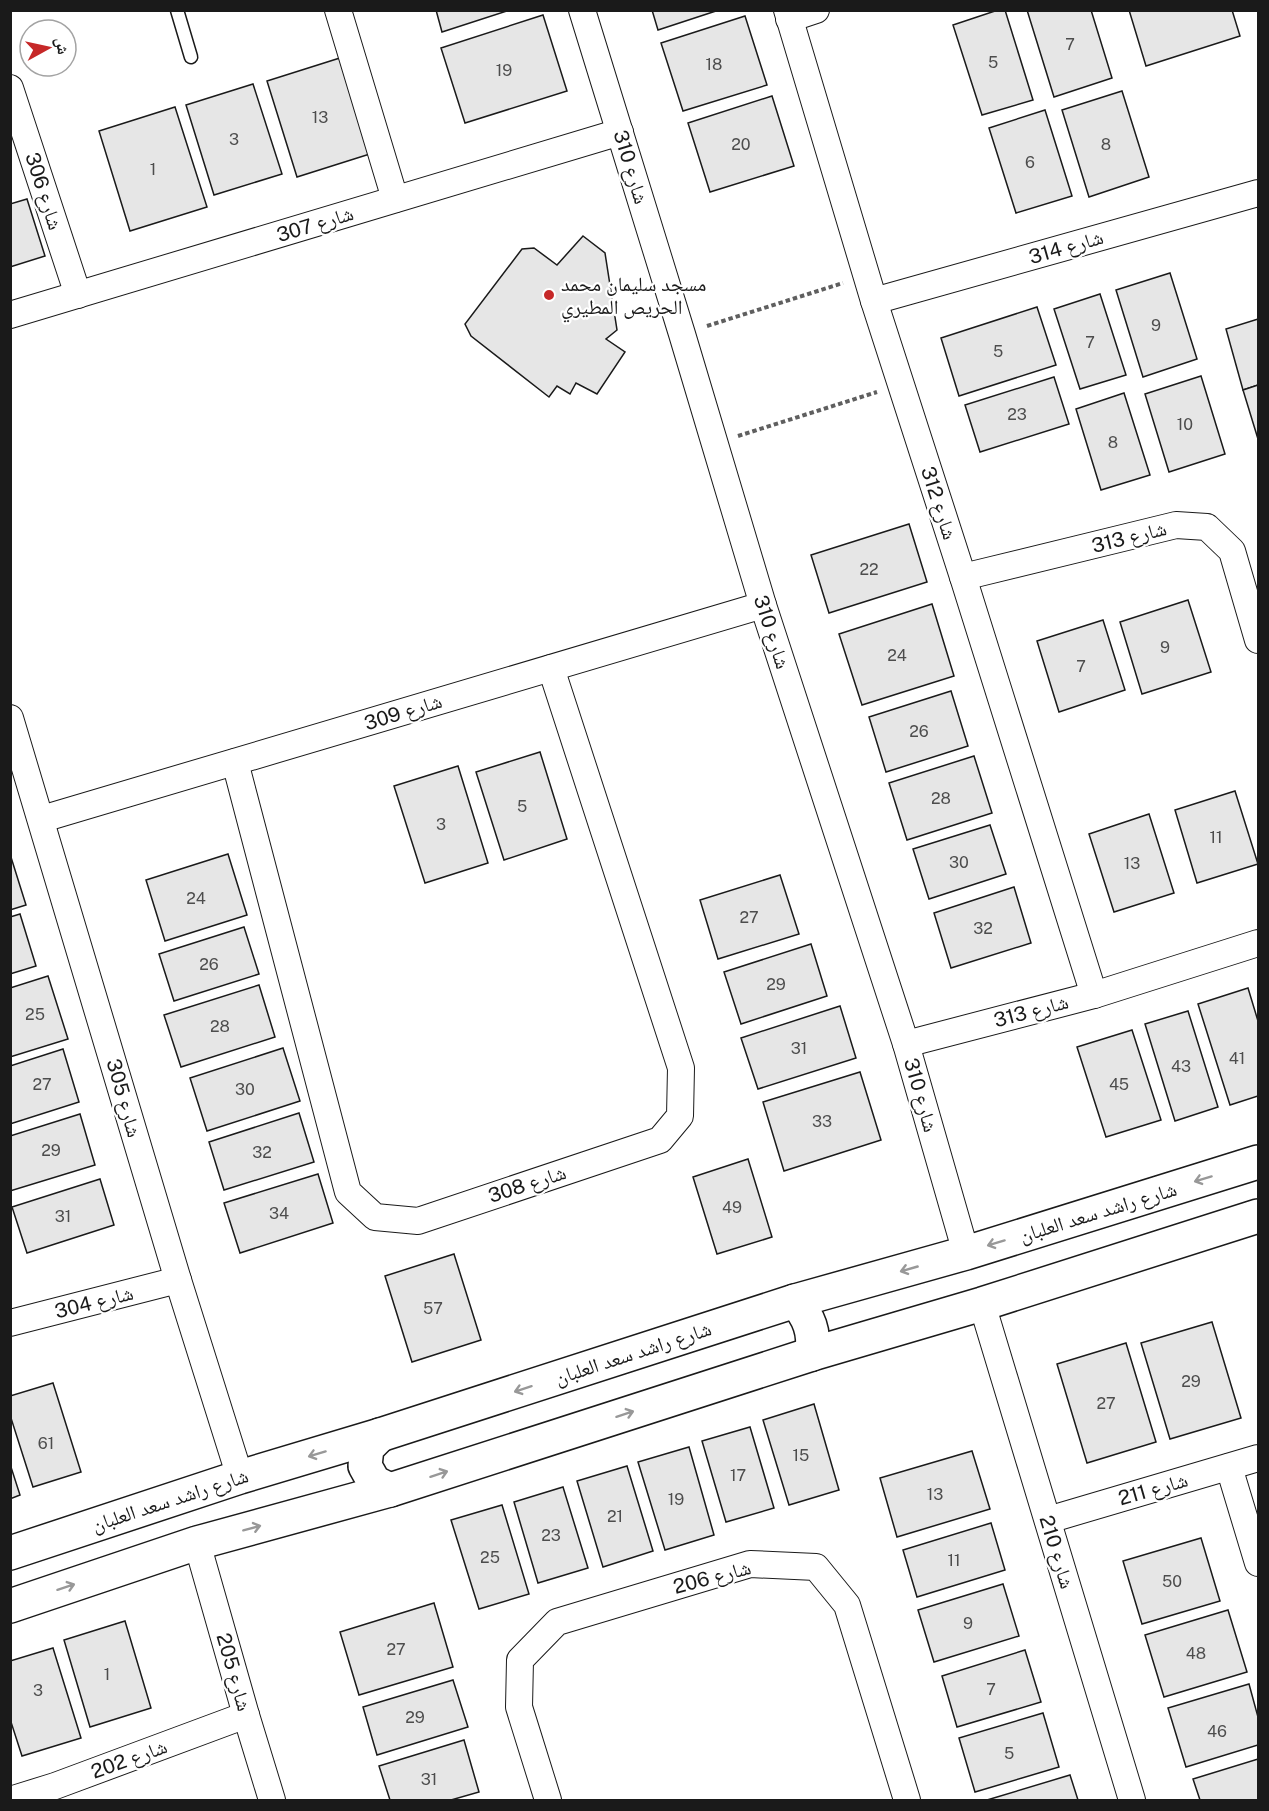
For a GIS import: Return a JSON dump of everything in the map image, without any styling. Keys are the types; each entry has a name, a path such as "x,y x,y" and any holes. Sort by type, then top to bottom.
{"main road":[{"name":"شارع راشد سعد العلبان","path":"10,1553 240,1477 380,1435 795,1301 966,1253 1258,1162"},
{"path":"10,1606 197,1543 390,1490 812,1354 982,1304 1258,1216"},
{"path":"795,1301 808,1319 814,1342 812,1354"},
{"path":"380,1435 367,1448 365,1466 374,1482 390,1490"}],"street":[{"path":"338,10 395,200"},
{"name":"شارع 310","path":"582,10 764,605 906,1044 966,1253"},
{"path":"788,15 816,10"},
{"name":"شارع 312","path":"788,15 866,276 1094,994"},
{"name":"شارع 306","path":"10,88 78,295"},
{"name":"شارع 307","path":"10,315 620,132"},
{"name":"شارع 314","path":"874,301 1258,193"},
{"name":"شارع 313","path":"963,577 1176,525 1207,527 1232,551 1258,640"},
{"name":"شارع 309","path":"42,819 764,605"},
{"name":"شارع 308","path":"235,762 348,1192 375,1217 418,1221 660,1140 680,1116 681,1068 551,668"},
{"name":"شارع 305","path":"10,718 178,1280 240,1477"},
{"name":"شارع 313","path":"906,1044 1094,994 1258,943"},
{"name":"شارع 304","path":"10,1323 178,1280"},
{"name":"شارع 210","path":"982,1304 1132,1800"},
{"name":"شارع 211","path":"1048,1520 1258,1458"},
{"path":"1229,1467 1258,1563"},
{"name":"شارع 205","path":"197,1543 272,1800"},
{"name":"شارع 206","path":"548,1800 519,1707 520,1660 557,1622 750,1564 816,1567 847,1605 907,1800"},
{"name":"شارع 202","path":"10,1800 57,1793 246,1715"}],"lane":[{"path":"177,10 191,57"}],"path":[{"path":"682,334 866,276"},
{"path":"715,443 901,385"}],"building":[{"path":"436,10 510,10 442,32"},
{"path":"652,10 719,10 658,30"},
{"path":"998,10 1005,10 1033,100 982,115 953,25"},
{"path":"1027,10 1091,10 1112,78 1054,97"},
{"path":"1129,10 1232,10 1240,36 1146,66"},
{"path":"543,15 567,91 465,123 441,48"},
{"path":"745,16 767,85 683,111 661,43"},
{"path":"343,57 373,153 297,177 267,81"},
{"path":"253,84 282,174 214,195 186,105"},
{"path":"1122,91 1149,177 1089,197 1062,110"},
{"path":"772,96 794,166 710,192 688,123"},
{"path":"175,107 207,207 130,231 99,131"},
{"path":"1045,110 1072,196 1016,213 989,128"},
{"path":"27,199 45,256 10,267 10,204"},
{"name":"مسجد سليمان محمد الحريص المطيري","path":"583,236 605,253 617,330 606,339 625,352 597,394 576,383 570,394 557,386 549,397 471,336 465,324 522,249 534,248 557,265"},
{"path":"1170,273 1197,359 1143,377 1116,290"},
{"path":"1100,294 1126,375 1080,389 1054,309"},
{"path":"1037,307 1056,365 959,396 941,338"},
{"path":"1258,319 1258,385 1243,390 1226,329"},
{"path":"1201,376 1225,454 1169,472 1145,394"},
{"path":"1054,377 1069,424 980,452 965,405"},
{"path":"1258,385 1258,439 1243,390"},
{"path":"1124,393 1150,475 1101,490 1076,409"},
{"path":"909,524 927,582 829,613 811,555"},
{"path":"1188,600 1211,672 1142,694 1120,622"},
{"path":"932,604 954,676 862,705 839,634"},
{"path":"1103,620 1125,690 1059,712 1037,641"},
{"path":"951,691 968,746 886,772 869,717"},
{"path":"540,752 567,839 504,860 476,772"},
{"path":"974,756 992,813 907,840 889,783"},
{"path":"458,766 488,863 425,883 394,786"},
{"path":"1235,791 1258,864 1197,883 1175,810"},
{"path":"1149,814 1174,893 1114,912 1089,834"},
{"path":"990,825 1006,874 929,899 913,849"},
{"path":"10,854 26,905 10,910"},
{"path":"228,854 247,915 165,941 146,880"},
{"path":"780,875 799,934 718,959 700,900"},
{"path":"1014,887 1031,943 951,968 934,913"},
{"path":"20,914 36,966 10,974 10,917"},
{"path":"244,927 259,974 174,1001 159,954"},
{"path":"811,944 827,996 741,1024 724,972"},
{"path":"48,976 68,1039 10,1057 10,988"},
{"path":"259,985 275,1037 181,1067 164,1015"},
{"path":"1248,988 1258,1021 1258,1096 1230,1105 1198,1004"},
{"path":"840,1006 856,1058 758,1089 741,1038"},
{"path":"1188,1011 1218,1107 1175,1121 1145,1024"},
{"path":"1132,1030 1161,1120 1106,1137 1077,1047"},
{"path":"283,1048 300,1101 207,1131 190,1078"},
{"path":"63,1049 79,1102 10,1124 10,1066"},
{"path":"860,1072 881,1140 784,1171 763,1102"},
{"path":"299,1113 314,1162 224,1190 209,1142"},
{"path":"80,1114 95,1165 10,1191 10,1136"},
{"path":"748,1159 772,1237 717,1254 693,1177"},
{"path":"318,1174 333,1223 240,1253 224,1203"},
{"path":"100,1179 114,1225 27,1253 12,1207"},
{"path":"454,1254 481,1340 412,1362 385,1276"},
{"path":"1212,1322 1241,1418 1170,1439 1141,1343"},
{"path":"1126,1343 1156,1442 1087,1463 1057,1364"},
{"path":"53,1383 81,1472 33,1487 10,1415 10,1396"},
{"path":"814,1404 839,1490 789,1505 763,1420"},
{"path":"750,1427 774,1508 726,1522 702,1441"},
{"path":"689,1447 714,1535 665,1550 638,1462"},
{"path":"972,1451 990,1509 897,1537 880,1478"},
{"path":"10,1464 20,1495 10,1499"},
{"path":"627,1466 653,1551 603,1567 577,1481"},
{"path":"563,1487 588,1568 538,1583 514,1502"},
{"path":"502,1505 529,1594 479,1609 451,1520"},
{"path":"991,1523 1005,1570 917,1597 903,1550"},
{"path":"1201,1538 1220,1601 1142,1624 1123,1561"},
{"path":"1003,1584 1019,1636 934,1662 918,1610"},
{"path":"434,1603 453,1667 359,1695 340,1632"},
{"path":"1228,1610 1247,1672 1164,1697 1145,1635"},
{"path":"125,1621 151,1708 90,1727 64,1640"},
{"path":"53,1648 81,1738 22,1756 10,1719 10,1661"},
{"path":"1025,1650 1041,1702 957,1727 942,1676"},
{"path":"453,1680 468,1727 377,1755 363,1707"},
{"path":"1249,1684 1258,1717 1258,1745 1186,1767 1168,1708"},
{"path":"1043,1713 1059,1767 975,1792 959,1738"},
{"path":"464,1740 479,1792 451,1800 390,1800 379,1766"},
{"path":"1258,1759 1258,1800 1200,1800 1193,1779"},
{"path":"1070,1775 1078,1800 987,1800"}],"place":[{"name":"مسجد سليمان محمد الحريص المطيري","path":"549,295"}]}
